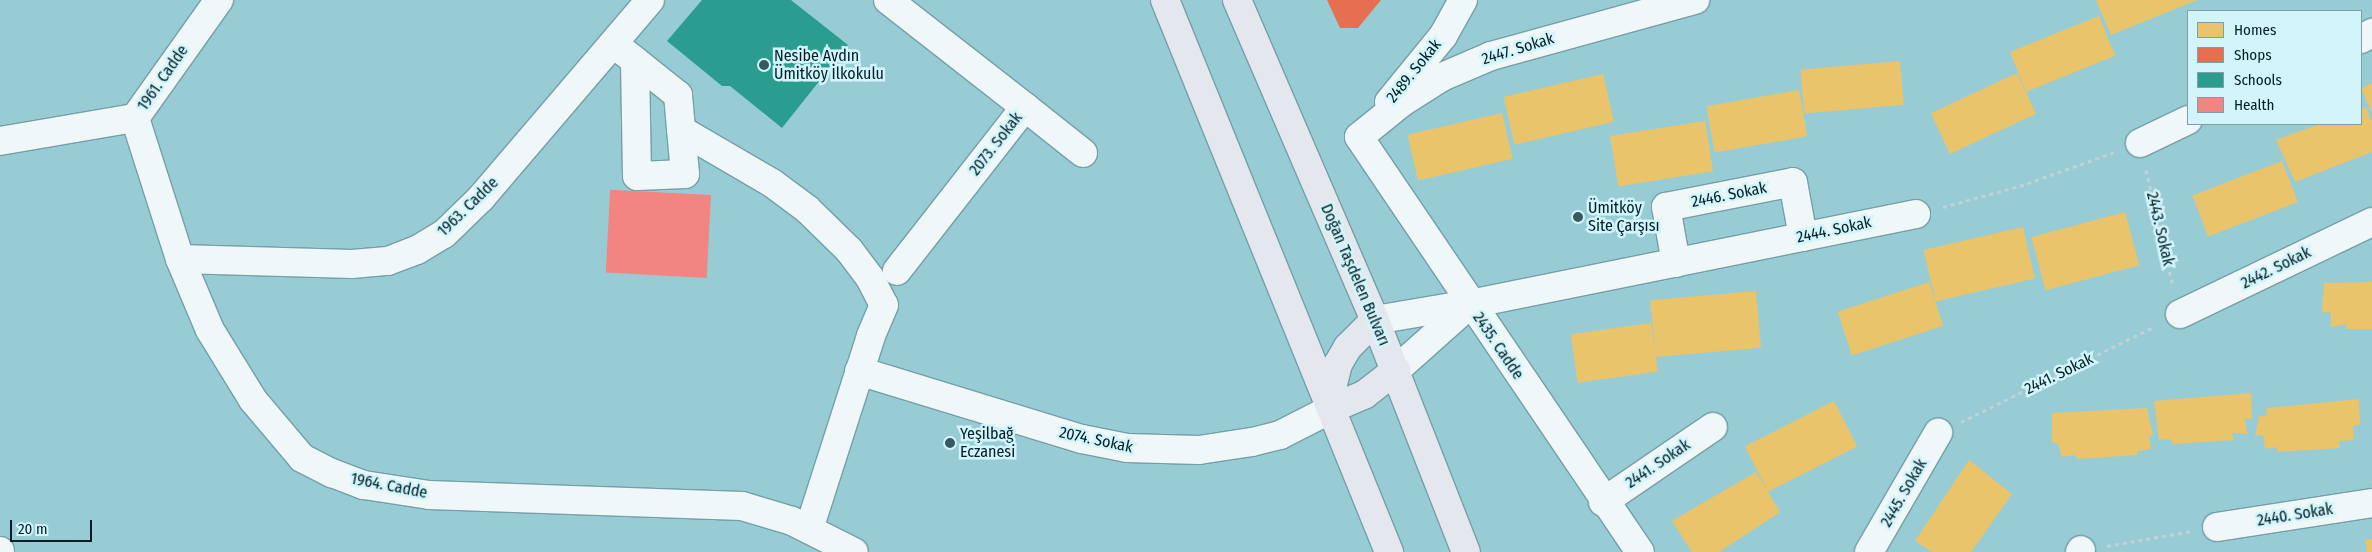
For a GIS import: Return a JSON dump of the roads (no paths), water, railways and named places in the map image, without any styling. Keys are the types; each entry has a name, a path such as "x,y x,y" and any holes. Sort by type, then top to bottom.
{"main road":[{"path":"1165,0 1333,408 1389,552"},
{"name":"Doğan Taşdelen Bulvarı","path":"1237,0 1396,370 1466,552"},
{"path":"1333,408 1333,384 1338,364 1348,347 1375,320"},
{"path":"1333,408 1364,395 1396,370"}],"street":[{"name":"1961. Cadde","path":"0,141 135,118 219,0"},
{"name":"1963. Cadde","path":"180,259 352,264 388,261 417,250 444,234 475,204 650,0"},
{"name":"2073. Sokak","path":"888,0 1025,107 897,271"},
{"name":"2489. Sokak","path":"1359,137 1443,36 1463,0"},
{"name":"2447. Sokak","path":"1359,137 1402,103 1442,77 1491,56 1695,0"},
{"path":"614,44 678,95 685,174 637,176 635,61"},
{"path":"1025,107 1083,153"},
{"name":"1964. Cadde","path":"135,118 180,259 210,330 253,400 302,458 332,473 364,485 429,495 742,506 809,529 854,552"},
{"path":"2140,143 2187,120"},
{"path":"682,130 772,182 807,209 849,250 870,278 884,305 859,371 809,529"},
{"name":"2435. Cadde","path":"1359,137 1603,502 1640,552"},
{"name":"2446. Sokak","path":"1676,263 1666,207 1793,182 1803,237"},
{"name":"2444. Sokak","path":"1375,320 1470,304 1916,214"},
{"name":"2442. Sokak","path":"2180,314 2372,222"},
{"path":"1396,370 1470,304"},
{"name":"2074. Sokak","path":"859,371 1082,440 1127,448 1199,450 1252,442 1280,435 1333,408"},
{"name":"2441. Sokak","path":"1603,502 1713,427"},
{"name":"2445. Sokak","path":"1869,552 1938,433"},
{"name":"2440. Sokak","path":"2217,527 2372,503"}],"place":[{"name":"Nesibe Aydın Ümitköy İlkokulu","path":"764,65"},
{"name":"Ümitköy Site Çarşısı","path":"1578,217"},
{"name":"Yeşilbağ Eczanesi","path":"950,443"}]}
